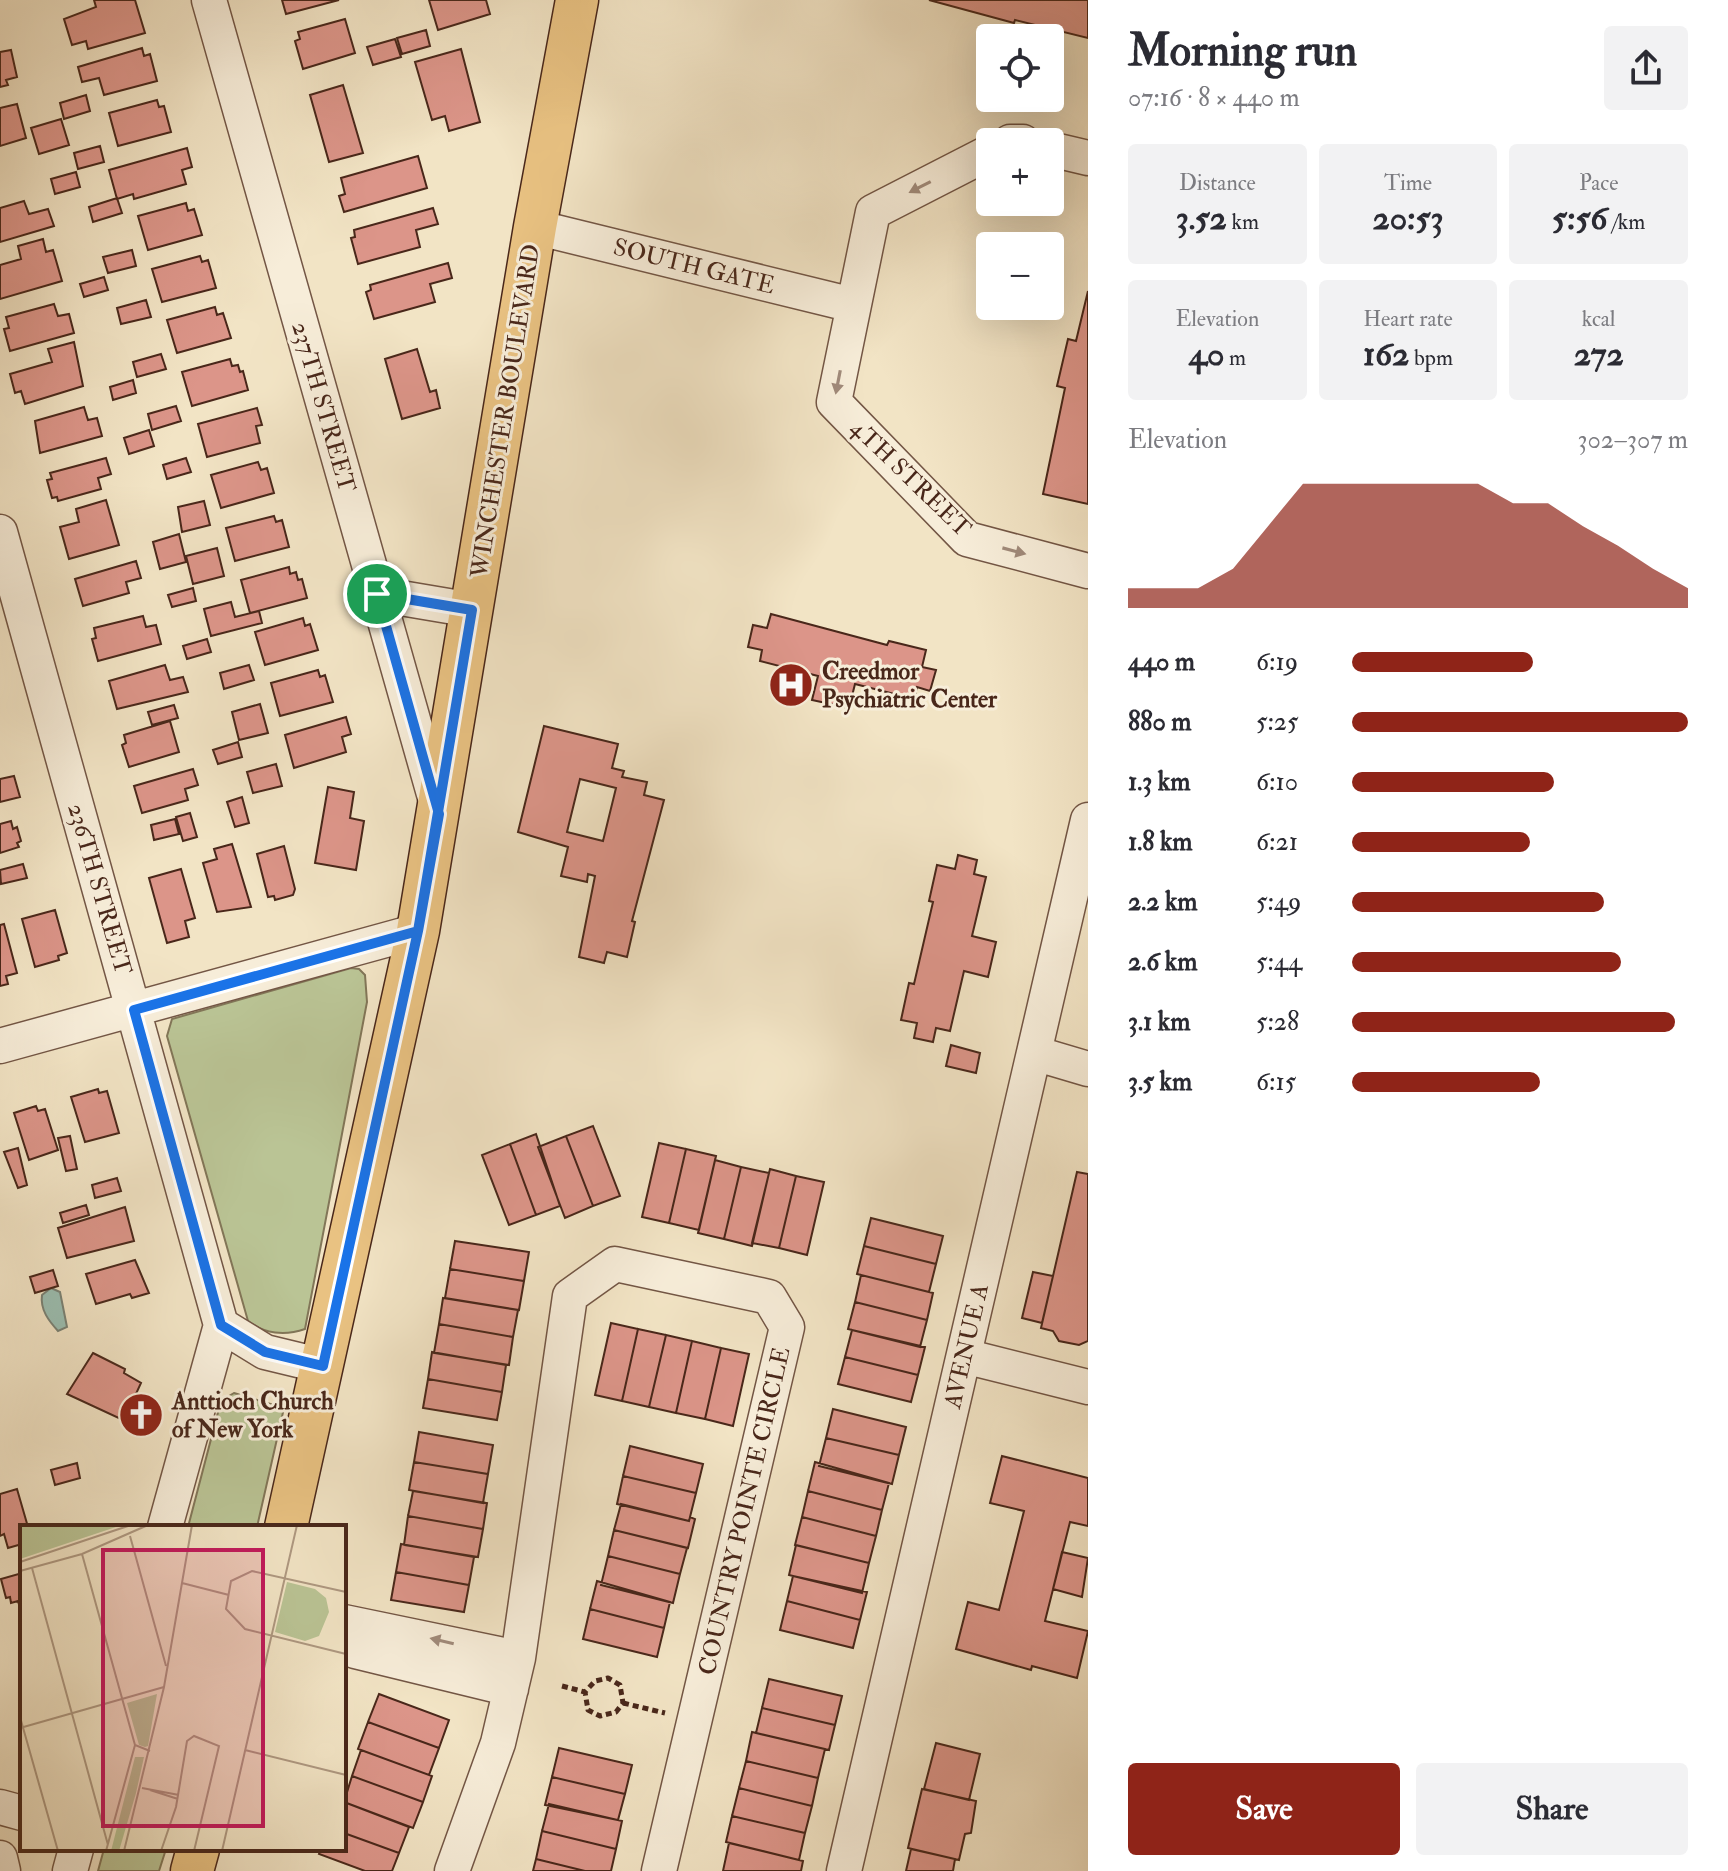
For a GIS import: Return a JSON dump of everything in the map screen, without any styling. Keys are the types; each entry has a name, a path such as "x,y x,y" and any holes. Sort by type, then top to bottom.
{"main road":[{"name":"WINCHESTER BOULEVARD","path":"286,1525 418,931 535,227 577,0"},
{"path":"192,1871 197,1851"}],"street":[{"name":"237TH STREET","path":"209,0 439,814"},
{"path":"1064,152 1088,158"},
{"path":"853,305 873,212 976,159"},
{"name":"SOUTH GATE","path":"535,227 853,305"},
{"name":"4TH STREET","path":"853,305 834,402 967,539 1088,571"},
{"name":"236TH STREET","path":"0,532 221,1325"},
{"path":"377,594 472,610"},
{"name":"AVENUE A","path":"844,1871 1088,820"},
{"path":"0,1046 418,931"},
{"path":"1034,1053 1088,1069"},
{"name":"COUNTRY POINTE CIRCLE","path":"452,1871 498,1743 514,1673 570,1296 615,1264 769,1297 787,1327 659,1871"},
{"path":"166,1525 221,1325 265,1352 323,1366"},
{"path":"964,1356 1088,1387"},
{"path":"346,1623 514,1673"},
{"path":"346,1644 355,1651 514,1673"},
{"path":"0,1807 20,1812"},
{"path":"70,1871 75,1851"},
{"path":"0,1858 3,1871"}],"path":[{"path":"608,1678 620,1685 623,1703 608,1716 594,1714 585,1703 585,1692 595,1681 608,1678"},
{"path":"562,1686 585,1692"},
{"path":"623,1703 671,1714"}],"green space":[{"path":"351,968 359,969 365,975 367,1002 305,1329 290,1333 268,1331 248,1321 167,1036 172,1019"},
{"path":"234,1393 284,1408 257,1525 189,1525 221,1401"},
{"path":"103,1851 165,1851 159,1871 98,1871"}],"water":[{"path":"51,1288 60,1292 67,1327 58,1331 42,1306 42,1295"}],"building":[{"path":"94,0 135,0 145,33 88,49 86,41 72,45 64,19 96,7"},
{"path":"282,0 339,0 286,14"},
{"path":"429,0 486,0 490,14 438,30"},
{"path":"929,0 1088,0 1088,38 1064,32 1064,24 1031,24 1015,20 1014,23"},
{"path":"345,19 355,53 303,69 295,41 300,39 298,32"},
{"path":"426,30 430,46 402,54 397,38"},
{"path":"395,39 401,57 373,65 367,47"},
{"path":"142,48 144,56 150,54 157,81 104,95 99,78 82,82 78,67"},
{"path":"461,49 480,122 449,131 445,116 432,120 415,62"},
{"path":"11,50 17,77 6,80 8,85 0,87 0,52"},
{"path":"343,85 363,153 329,162 310,95"},
{"path":"86,95 90,111 64,119 60,103"},
{"path":"157,100 159,107 164,106 171,132 118,146 109,113"},
{"path":"17,104 26,138 0,146 0,108"},
{"path":"61,119 69,145 39,154 31,128"},
{"path":"100,146 104,162 78,169 74,153"},
{"path":"187,148 192,167 182,170 186,184 134,199 133,194 117,199 109,170"},
{"path":"418,156 427,188 344,212 339,196 345,194 341,178"},
{"path":"76,172 80,187 55,194 51,179"},
{"path":"117,198 122,213 93,222 89,207"},
{"path":"24,201 29,214 48,209 54,226 0,242 0,208"},
{"path":"186,203 188,211 194,209 202,235 148,250 138,216"},
{"path":"433,208 438,224 416,230 420,247 358,264 351,238 355,237 354,230"},
{"path":"43,239 46,252 53,250 62,281 0,299 0,265 21,259 18,246"},
{"path":"132,250 136,266 108,273 103,257"},
{"path":"200,256 202,262 208,260 216,288 162,302 152,269"},
{"path":"448,263 452,278 430,284 435,302 374,319 366,292 371,290 370,285"},
{"path":"104,277 108,290 84,297 80,284"},
{"path":"1088,291 1088,504 1043,494 1065,388 1057,386 1068,339 1076,341"},
{"path":"146,300 151,317 121,324 117,308"},
{"path":"54,304 58,316 69,314 74,333 10,351 4,329 9,328 6,317"},
{"path":"215,307 217,315 223,313 231,338 177,353 167,320"},
{"path":"74,342 83,386 25,404 21,391 15,393 10,374 52,362 48,349"},
{"path":"417,349 430,392 436,390 440,408 402,419 385,359"},
{"path":"161,354 166,369 137,377 133,362"},
{"path":"230,359 232,366 238,365 240,372 243,371 248,390 192,406 182,372"},
{"path":"133,380 136,393 113,400 110,387"},
{"path":"176,406 181,421 152,430 148,414"},
{"path":"84,407 88,420 97,418 102,436 40,453 35,421"},
{"path":"257,408 262,425 256,426 260,443 207,457 198,424"},
{"path":"149,430 154,446 129,454 124,438"},
{"path":"106,458 111,474 98,478 101,489 58,501 57,497 52,498 47,480 52,479 50,473"},
{"path":"186,458 191,472 167,479 163,465"},
{"path":"258,462 261,470 267,468 274,493 221,508 211,475"},
{"path":"106,500 119,545 69,559 60,527 79,522 76,509"},
{"path":"204,501 210,525 182,532 178,507"},
{"path":"274,516 276,522 282,520 289,547 235,561 226,528"},
{"path":"179,534 186,562 160,569 153,542"},
{"path":"217,548 224,576 193,584 186,556"},
{"path":"136,561 141,578 126,582 129,593 83,606 75,579"},
{"path":"289,567 290,574 296,572 298,580 302,579 307,598 250,613 241,580"},
{"path":"193,588 196,601 172,607 168,595"},
{"path":"231,602 235,617 259,611 262,623 211,636 204,609"},
{"path":"771,614 887,645 889,641 926,650 922,667 936,670 930,691 917,687 914,699 855,684 849,708 812,700 818,676 760,661 762,650 748,647 753,625 767,628"},
{"path":"143,616 146,627 156,625 161,644 98,661 92,639 96,638 94,628"},
{"path":"303,618 305,626 310,624 318,650 265,665 255,632"},
{"path":"207,639 211,652 187,659 183,646"},
{"path":"165,665 170,680 183,677 188,692 117,709 109,681"},
{"path":"249,665 254,680 224,689 220,673"},
{"path":"318,670 320,677 325,675 333,702 280,716 271,683"},
{"path":"260,704 268,733 239,740 232,712"},
{"path":"174,705 178,718 152,725 148,712"},
{"path":"346,717 351,734 342,737 346,752 294,768 285,735"},
{"path":"170,721 179,752 129,767 122,745 126,743 124,735"},
{"path":"544,726 618,744 612,768 624,771 622,777 647,782 644,795 664,800 632,921 635,922 627,957 607,952 604,963 579,957 595,876 588,874 587,882 561,876 568,847 518,832","holes":["580,779 616,788 603,841 567,832"]},
{"path":"238,742 242,757 218,764 213,750"},
{"path":"276,764 282,786 253,793 247,772"},
{"path":"193,769 198,785 185,789 188,800 142,813 134,786"},
{"path":"14,776 20,797 0,802 0,779"},
{"path":"328,787 354,792 350,818 364,821 356,870 315,863"},
{"path":"242,797 249,823 235,827 227,802"},
{"path":"190,813 197,837 183,841 176,817"},
{"path":"175,819 179,834 154,840 151,825"},
{"path":"11,821 13,829 17,827 21,841 17,843 19,847 0,853 0,824"},
{"path":"232,844 251,907 217,912 203,863 217,859 214,849"},
{"path":"284,846 295,889 293,895 275,900 274,896 268,897 257,854"},
{"path":"958,855 977,860 974,874 986,877 972,936 996,942 988,977 964,971 950,1031 936,1028 933,1042 914,1038 917,1023 901,1020 909,983 914,984 933,902 929,901 937,865 955,869"},
{"path":"23,864 27,878 1,884 0,870"},
{"path":"181,869 195,918 185,921 189,937 167,943 149,878"},
{"path":"55,910 67,953 58,956 59,960 35,967 22,919"},
{"path":"4,924 17,973 6,976 8,984 0,986 0,925"},
{"path":"951,1045 980,1053 976,1073 946,1066"},
{"path":"98,1089 99,1093 107,1091 119,1133 85,1142 71,1097"},
{"path":"36,1106 38,1111 45,1109 58,1150 29,1160 14,1113"},
{"path":"593,1126 620,1196 593,1206 566,1136"},
{"path":"536,1134 560,1206 536,1215 510,1144"},
{"path":"70,1136 77,1169 66,1171 58,1138"},
{"path":"566,1136 593,1206 565,1218 538,1147"},
{"path":"659,1143 686,1149 669,1223 642,1217"},
{"path":"510,1144 536,1215 509,1225 482,1155"},
{"path":"18,1148 27,1185 18,1188 4,1152"},
{"path":"686,1149 716,1156 699,1230 669,1223"},
{"path":"715,1160 741,1167 724,1239 698,1233"},
{"path":"741,1167 769,1173 752,1246 724,1239"},
{"path":"770,1169 796,1176 779,1248 752,1243"},
{"path":"1077,1172 1088,1174 1088,1341 1079,1345 1059,1341 1053,1331 1041,1328"},
{"path":"796,1176 824,1182 807,1255 779,1248"},
{"path":"117,1178 121,1191 95,1198 92,1185"},
{"path":"86,1205 89,1215 63,1223 60,1213"},
{"path":"125,1207 134,1241 67,1258 58,1228"},
{"path":"871,1218 943,1236 936,1264 864,1246"},
{"path":"455,1241 529,1252 524,1281 450,1269"},
{"path":"864,1246 936,1264 929,1292 857,1274"},
{"path":"135,1260 149,1293 132,1298 130,1294 96,1304 86,1274"},
{"path":"450,1269 524,1281 519,1310 445,1298"},
{"path":"53,1270 58,1286 35,1293 30,1277"},
{"path":"1033,1272 1053,1276 1042,1323 1022,1318"},
{"path":"861,1275 933,1293 927,1320 855,1302"},
{"path":"443,1298 518,1310 513,1337 439,1324"},
{"path":"855,1302 927,1320 920,1347 848,1329"},
{"path":"611,1323 638,1329 622,1401 595,1395"},
{"path":"439,1324 513,1337 509,1365 434,1353"},
{"path":"638,1329 666,1335 649,1407 622,1401"},
{"path":"852,1330 925,1347 918,1375 845,1357"},
{"path":"666,1335 692,1341 676,1413 649,1407"},
{"path":"692,1341 721,1348 705,1419 676,1413"},
{"path":"721,1348 749,1354 733,1426 705,1419"},
{"path":"432,1352 506,1365 502,1392 428,1379"},
{"path":"93,1353 125,1369 124,1373 141,1383 135,1396 142,1399 139,1405 147,1409 138,1427 67,1394"},
{"path":"845,1357 918,1375 911,1402 838,1384"},
{"path":"428,1379 502,1392 497,1420 423,1408"},
{"path":"833,1409 906,1427 899,1455 826,1438"},
{"path":"419,1432 493,1445 488,1474 414,1462"},
{"path":"826,1438 899,1455 892,1484 819,1466"},
{"path":"630,1446 703,1464 696,1493 623,1476"},
{"path":"1002,1456 1088,1478 1088,1526 1070,1522 1045,1621 1088,1631 1077,1678 1032,1666 1031,1670 956,1649 968,1602 999,1610 1024,1511 990,1503"},
{"path":"414,1462 488,1474 483,1503 409,1490"},
{"path":"815,1462 889,1483 882,1510 808,1491"},
{"path":"77,1463 80,1478 55,1485 51,1470"},
{"path":"623,1476 696,1493 689,1521 617,1504"},
{"path":"17,1489 27,1525 20,1525 20,1545 8,1548 4,1534 0,1536 0,1494"},
{"path":"413,1491 487,1503 483,1529 408,1516"},
{"path":"808,1491 882,1510 876,1536 802,1517"},
{"path":"621,1504 689,1521 690,1517 695,1519 688,1548 614,1530"},
{"path":"408,1516 483,1529 478,1557 404,1545"},
{"path":"802,1517 876,1536 869,1563 795,1545"},
{"path":"614,1530 687,1548 680,1574 608,1556"},
{"path":"401,1544 474,1557 469,1585 396,1572"},
{"path":"796,1545 869,1563 862,1593 789,1575"},
{"path":"1062,1552 1088,1558 1082,1597 1053,1589"},
{"path":"608,1556 680,1574 673,1603 601,1585"},
{"path":"396,1572 469,1585 464,1612 391,1600"},
{"path":"20,1574 20,1608 18,1601 11,1603 10,1597 6,1598 1,1579"},
{"path":"793,1576 867,1592 860,1620 787,1601"},
{"path":"597,1581 670,1602 664,1628 590,1609"},
{"path":"787,1601 860,1620 853,1648 780,1630"},
{"path":"590,1609 664,1628 657,1657 583,1639"},
{"path":"769,1679 842,1696 835,1725 762,1708"},
{"path":"379,1694 449,1720 439,1748 368,1722"},
{"path":"762,1708 835,1725 829,1750 756,1733"},
{"path":"368,1722 439,1748 429,1775 358,1749"},
{"path":"752,1732 825,1749 818,1778 746,1761"},
{"path":"936,1743 980,1754 969,1800 924,1789"},
{"path":"559,1748 632,1765 625,1794 552,1777"},
{"path":"361,1750 432,1776 423,1802 352,1776"},
{"path":"746,1761 818,1778 812,1806 739,1788"},
{"path":"352,1776 423,1802 413,1828 346,1803"},
{"path":"552,1777 625,1794 618,1820 545,1805"},
{"path":"739,1788 812,1806 805,1833 732,1816"},
{"path":"922,1789 976,1801 971,1833 965,1834 959,1860 908,1848"},
{"path":"346,1803 409,1827 399,1853 346,1834"},
{"path":"549,1804 622,1821 616,1849 542,1831"},
{"path":"732,1816 805,1833 799,1860 726,1842"},
{"path":"542,1831 616,1849 611,1871 585,1871 536,1859"},
{"path":"346,1834 399,1853 392,1871 365,1871 319,1854 320,1851 346,1851"},
{"path":"729,1843 803,1861 801,1871 723,1871"},
{"path":"911,1849 955,1859 953,1871 906,1871"},
{"path":"536,1859 585,1871 533,1871"}],"place":[{"name":"Creedmor Psychiatric Center","path":"791,685"},
{"name":"Anttioch Church of New York","path":"141,1415"}],"route":[{"path":"377,594 439,814 418,931 134,1010 221,1325 265,1352 323,1366 418,931 439,814 472,610 377,594"}]}
